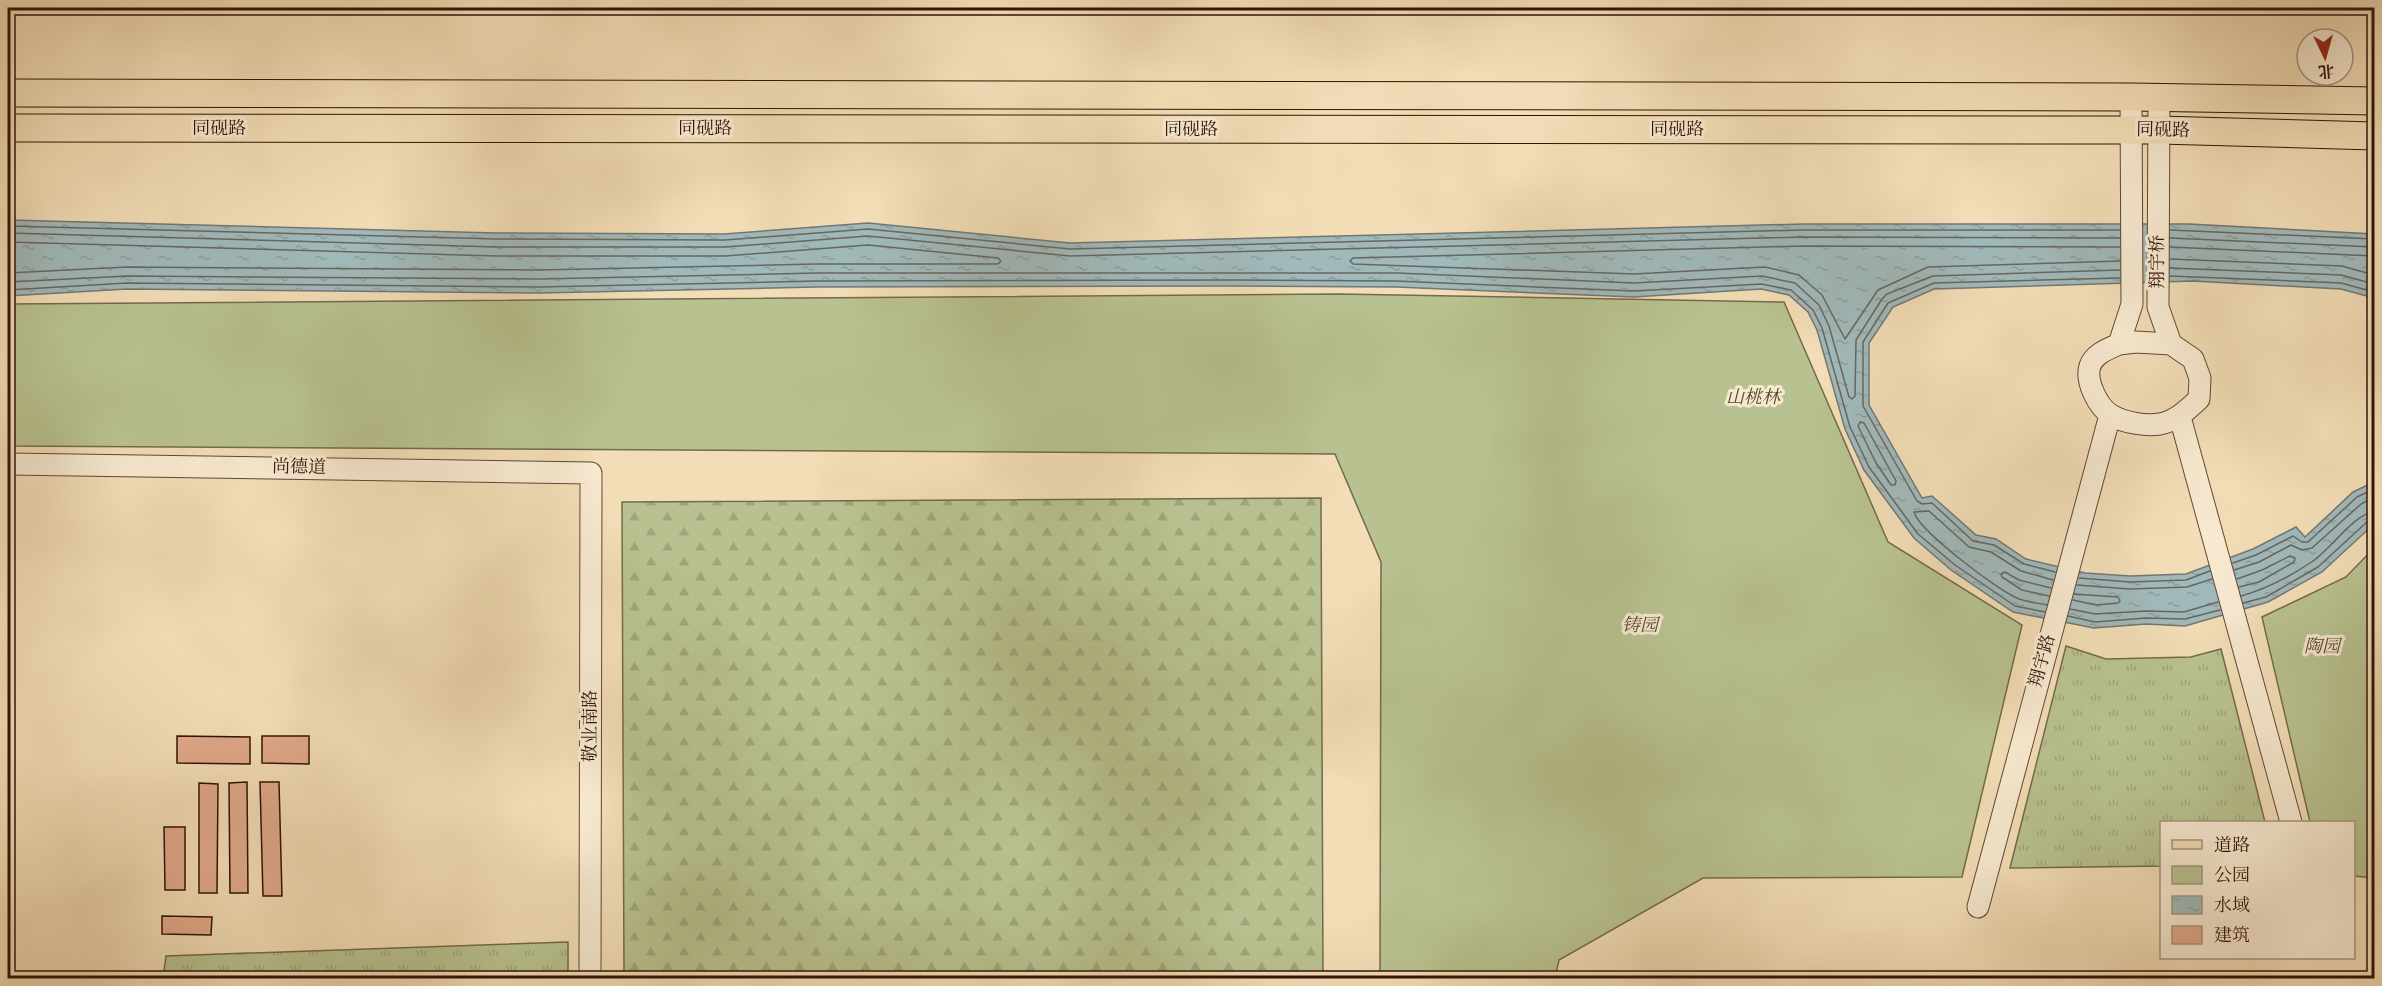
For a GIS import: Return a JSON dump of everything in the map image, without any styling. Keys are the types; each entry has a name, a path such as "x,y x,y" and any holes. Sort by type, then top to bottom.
{"main road":[{"name":"同砚路","path":"8,93 2159,97 2374,101"},
{"name":"同砚路","path":"8,128 2159,130 2374,136"}],"street":[{"name":"翔宇桥","path":"2118,344 2132,304 2131,97"},
{"name":"翔宇桥","path":"2159,97 2158,307 2171,344"},
{"path":"2154,342 2171,344 2193,359 2200,378 2199,399 2180,417 2163,424 2146,425 2110,415 2095,396 2089,379 2090,366 2099,353 2118,344 2154,342"},
{"name":"翔宇路","path":"1978,908 2110,415"},
{"path":"2180,417 2291,821"},
{"name":"尚德道","path":"8,464 591,473"},
{"name":"敬业南路","path":"590,978 591,473"}],"green space":[{"name":"铸园","path":"1339,294 1784,302 1888,542 2022,625 1962,877 1703,878 1559,960 1555,978 1380,978 1381,562 1335,454 8,446 8,304"},
{"path":"1321,498 1323,978 624,978 622,502"},
{"name":"陶园","path":"2374,548 2374,878 2355,876 2355,821 2310,821 2262,617 2346,577"},
{"path":"2066,646 2106,659 2191,657 2221,649 2265,821 2160,821 2160,866 2010,868"},
{"path":"568,942 568,978 163,978 166,956"}],"water":[{"path":"8,220 496,233 724,234 868,223 1070,243 1803,224 2189,224 2374,234 2374,298 2341,289 2193,281 1934,289 1893,307 1869,343 1869,405 1922,498 1932,496 1976,535 1996,539 2026,559 2085,573 2130,576 2186,574 2253,549 2296,527 2305,537 2353,492 2374,482 2374,524 2322,572 2268,602 2185,626 2146,624 2094,628 2013,612 1951,570 1914,538 1864,470 1845,429 1817,330 1808,312 1789,295 1761,289 1634,297 1396,287 1233,286 816,287 539,293 127,289 8,296"}],"building":[{"path":"177,736 250,737 250,764 177,763"},
{"path":"262,736 309,736 309,764 262,763"},
{"path":"247,782 248,893 230,893 229,783"},
{"path":"260,782 279,782 282,896 263,896"},
{"path":"199,783 218,784 217,893 199,893"},
{"path":"164,827 185,827 185,890 165,890"},
{"path":"162,916 212,917 211,935 162,934"}],"park label":[{"name":"山桃林","path":"1753,398"}]}
